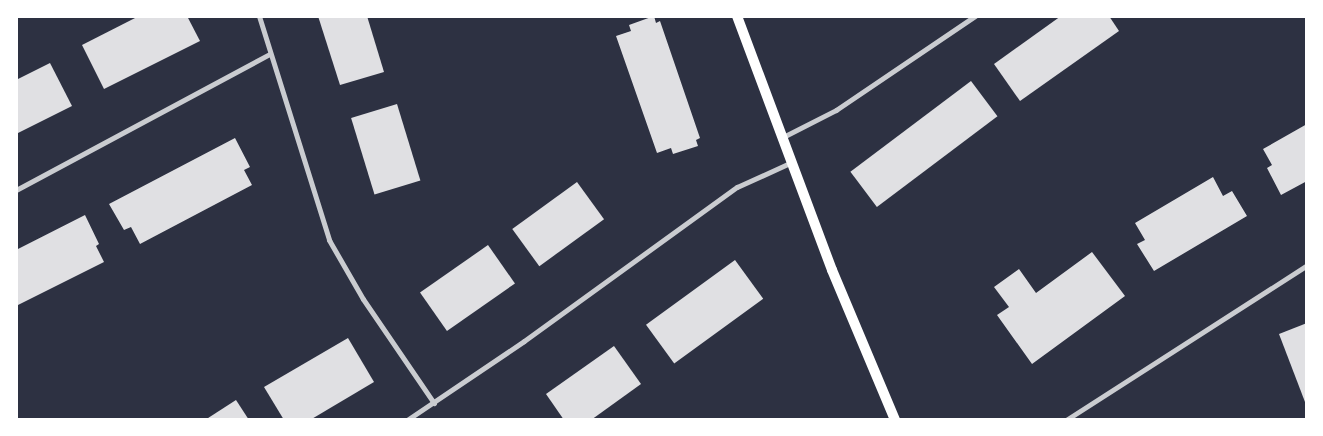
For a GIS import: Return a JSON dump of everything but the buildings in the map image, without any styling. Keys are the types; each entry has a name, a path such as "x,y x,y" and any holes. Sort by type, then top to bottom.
{"main road":[{"path":"736,16 790,163 895,420"}],"street":[{"path":"259,16 317,210 329,240 363,299 434,403"},
{"path":"781,138 836,110 974,16"},
{"path":"16,190 270,54"},
{"path":"407,420 434,403 737,187 790,163"},
{"path":"1066,420 1307,265"}]}
